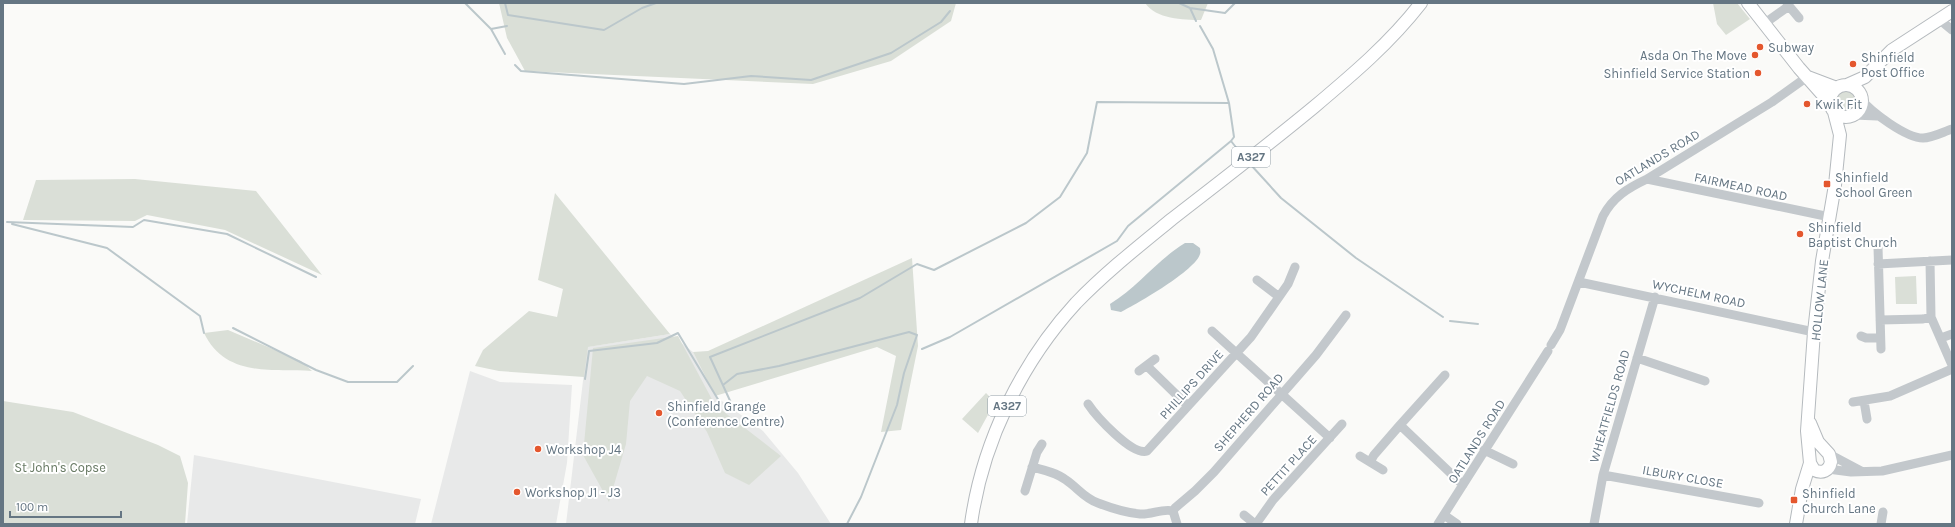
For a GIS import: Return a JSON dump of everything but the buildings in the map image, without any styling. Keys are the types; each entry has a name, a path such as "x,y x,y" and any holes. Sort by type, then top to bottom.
{"main road":[{"name":"A327","path":"971,524 984,467 1003,414 1036,357 1066,315 1123,258 1360,69 1389,40 1421,3"},
{"path":"1748,3 1839,116 1852,115 1859,110 1865,76"},
{"path":"1832,108 1831,94 1842,86 1865,76 1892,50 1952,11"},
{"path":"1807,77 1842,86 1852,86 1861,97"},
{"name":"HOLLOW LANE","path":"1796,524 1810,461 1807,431 1814,332 1835,185 1840,135 1832,108"},
{"name":"HOLLOW LANE","path":"1840,135 1852,115"},
{"name":"HOLLOW LANE","path":"1809,418 1815,436 1827,453"},
{"path":"1816,451 1827,453 1831,462 1825,470 1814,470 1810,461 1816,451"},
{"name":"HOLLOW LANE","path":"1801,498 1813,481 1825,470"}],"street":[{"path":"1765,23 1788,4 1799,18"},
{"path":"1940,20 1952,30"},
{"name":"OATLANDS ROAD","path":"1438,524 1464,485 1484,450 1560,330 1603,216 1611,202 1633,185 1647,179 1766,106 1807,77"},
{"path":"1861,97 1877,116 1914,137 1922,138 1952,129"},
{"path":"1852,115 1877,116"},
{"name":"FAIRMEAD ROAD","path":"1647,179 1830,217"},
{"path":"1878,247 1881,349"},
{"path":"1878,264 1952,260"},
{"path":"1930,261 1932,317 1952,365"},
{"name":"PHILLIPS DRIVE","path":"1088,404 1103,423 1138,451 1143,453 1147,451 1250,337 1288,284 1295,267"},
{"path":"1257,280 1278,296"},
{"name":"WYCHELM ROAD","path":"1579,282 1814,332"},
{"name":"WHEATFIELDS ROAD","path":"1594,524 1603,475 1655,297"},
{"name":"SHEPHERD ROAD","path":"1173,511 1214,472 1316,355 1346,315"},
{"path":"1880,320 1923,319 1932,317"},
{"path":"1212,331 1330,438"},
{"path":"1941,338 1952,334"},
{"path":"1861,336 1866,338 1880,338"},
{"path":"1637,358 1705,381"},
{"path":"1138,371 1148,366 1155,359"},
{"path":"1148,366 1188,406"},
{"path":"1853,402 1890,396 1952,369"},
{"path":"1370,462 1374,455 1400,425 1439,385 1445,375"},
{"path":"1864,401 1867,419"},
{"name":"PETTIT PLACE","path":"1244,515 1255,524 1273,500 1342,424"},
{"path":"1400,425 1464,485"},
{"path":"1025,491 1032,466 1042,444"},
{"path":"1484,450 1513,464"},
{"path":"1827,453 1862,472"},
{"path":"1825,470 1862,472 1890,469 1952,455"},
{"path":"1360,456 1383,470"},
{"path":"1032,466 1058,475 1067,480 1086,497 1097,503 1140,514 1169,510 1173,511 1177,524"},
{"name":"ILBURY CLOSE","path":"1603,475 1759,503"},
{"path":"1881,524 1883,512"},
{"path":"1444,515 1457,524"}],"shaded area":[{"path":"1185,243 1193,243 1200,248 1200,254 1196,261 1188,269 1165,286 1129,308 1121,312 1111,310 1110,304 1130,290 1165,257"},
{"name":"Shinfield Grange (Conference Centre)","path":"670,334 693,352 715,396 763,431 798,473 831,524 566,524 587,347"},
{"path":"470,371 500,382 572,385 567,463 556,524 431,524"},
{"path":"194,455 421,499 415,524 187,524"}],"green space":[{"path":"499,3 956,3 951,21 891,61 813,84 525,71 507,38"},
{"path":"1145,3 1208,3 1201,20 1186,20 1170,18 1156,12"},
{"path":"1713,3 1737,3 1750,19 1726,35 1717,24"},
{"path":"1846,89 1855,92 1858,101 1855,110 1846,113 1837,110 1834,101 1837,92"},
{"path":"135,179 256,191 322,275 225,230 147,215 135,221 23,220 36,180"},
{"path":"555,193 670,334 588,347 584,377 499,371 475,366 483,350 529,311 557,317 563,289 538,280"},
{"path":"912,258 918,346 901,430 881,432 896,356 877,347 715,396 693,352 708,351"},
{"path":"1916,276 1917,304 1896,304 1895,277"},
{"path":"228,330 301,361 312,371 265,370 237,364 224,357 213,347 204,333"},
{"path":"678,336 715,405 781,456 749,485 725,473 707,432 680,391 647,376 630,401 626,444 609,502 583,455 593,348"},
{"path":"986,393 995,402 978,433 962,419"},
{"name":"St John's Copse","path":"3,401 73,412 158,445 180,456 188,483 185,524 3,524"}],"waterway":[{"path":"465,3 491,29 505,54"},
{"path":"505,3 508,15 604,30 642,8 656,3"},
{"path":"1179,3 1190,8 1225,13 1235,3"},
{"path":"1190,8 1196,21"},
{"path":"515,65 521,71 684,84 751,76 811,80 891,53 941,22 950,11"},
{"path":"491,29 507,26"},
{"path":"732,405 710,357 860,298 917,264 934,270 1026,223 1060,197 1087,153 1097,102 1229,103 1213,49 1200,26"},
{"path":"1229,103 1234,137 1231,141 1242,155"},
{"path":"922,349 950,337 1117,241 1128,226 1231,141"},
{"path":"1251,165 1281,198 1356,258 1443,317"},
{"path":"7,222 133,227 144,220 227,234 316,277"},
{"path":"12,224 107,248 200,316 204,333"},
{"path":"1450,321 1478,324"},
{"path":"233,328 316,370 348,382 397,382 413,366"},
{"path":"723,385 737,374 779,366 909,332 917,335 904,373 897,405 861,497 847,524"},
{"path":"585,379 589,351 657,343 678,333 719,401"}],"place":[{"name":"Subway","path":"1760,47"},
{"name":"Asda On The Move","path":"1755,55"},
{"name":"Shinfield Post Office","path":"1853,64"},
{"name":"Shinfield Service Station","path":"1758,73"},
{"name":"Kwik Fit","path":"1807,104"},
{"name":"Shinfield School Green","path":"1827,184"},
{"name":"Shinfield Baptist Church","path":"1800,234"},
{"name":"Shinfield Grange (Conference Centre)","path":"659,413"},
{"name":"Workshop J4","path":"538,449"},
{"name":"Workshop J1 - J3","path":"517,492"},
{"name":"Shinfield Church Lane","path":"1794,500"}]}
